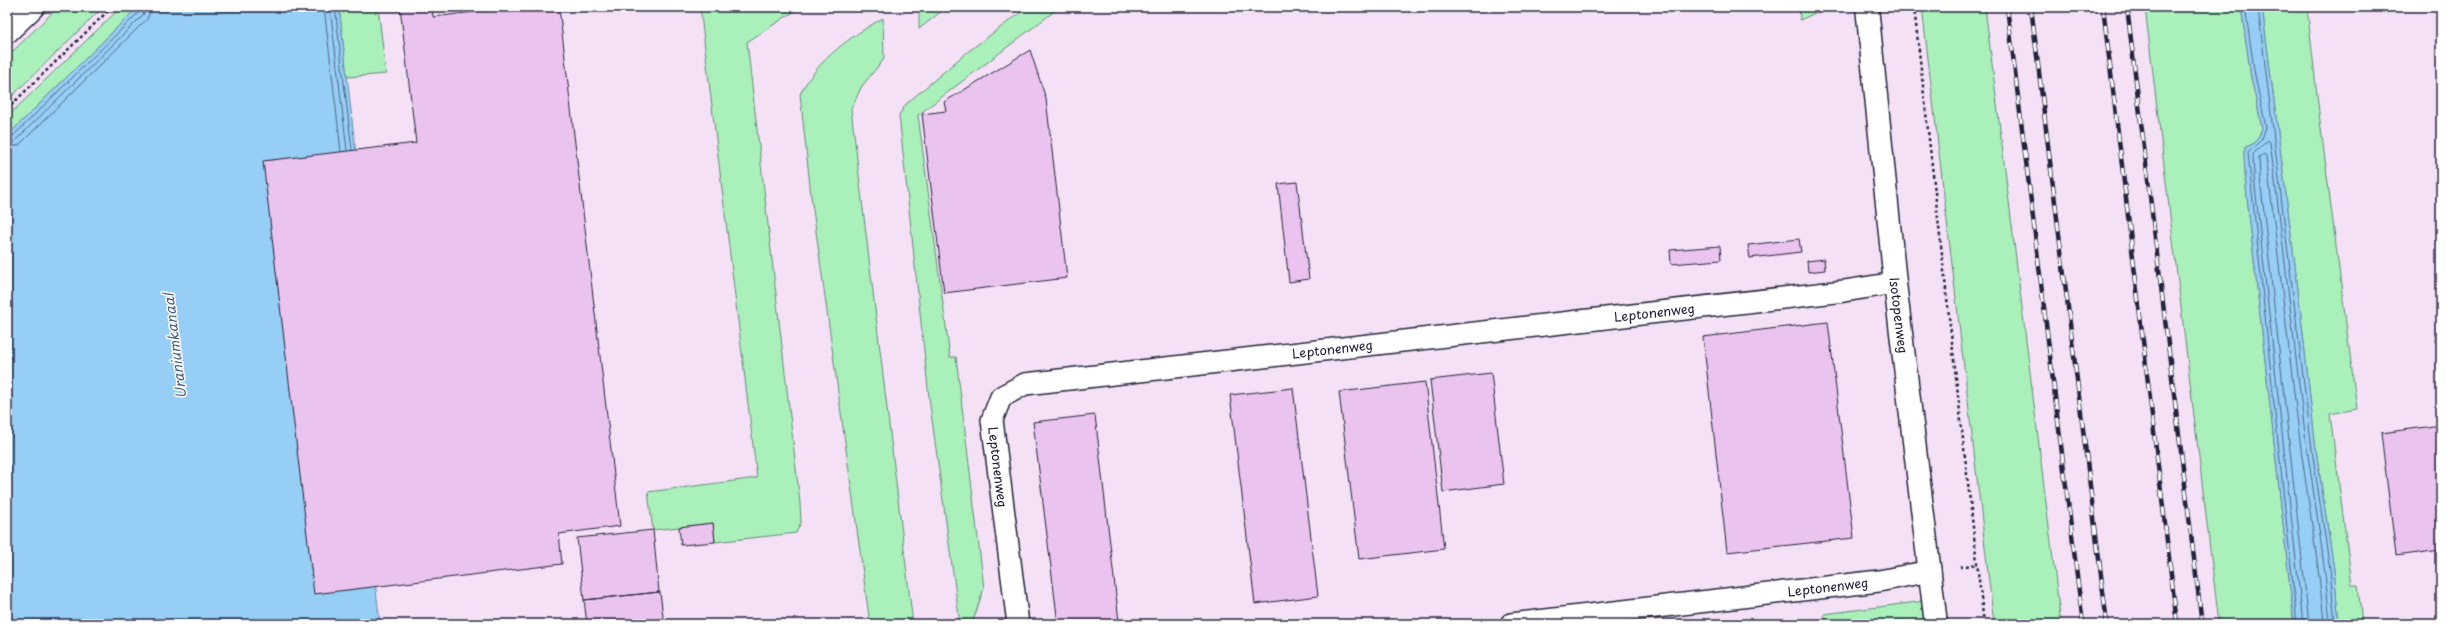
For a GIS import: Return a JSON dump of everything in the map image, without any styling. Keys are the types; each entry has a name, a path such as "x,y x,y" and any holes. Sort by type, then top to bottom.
{"street":[{"path":"7,32 33,7"},
{"name":"Isotopenweg","path":"1867,7 1895,283 1936,624"}],"lane":[{"name":"Leptonenweg","path":"1018,624 992,420 1002,397 1025,384 1836,292 1895,283"},
{"name":"Leptonenweg","path":"1511,624 1879,581 1930,571"}],"path":[{"path":"7,110 112,7"},
{"path":"1914,7 1984,624"}],"shaded area":[{"path":"7,7 138,7 7,136"},
{"path":"339,7 2441,7 2441,624 380,624 350,368 379,354"}],"green space":[{"path":"58,7 103,7 7,101 7,57"},
{"path":"121,7 138,7 7,136 7,117"},
{"path":"339,7 378,7 386,74 347,77"},
{"path":"700,7 801,7 747,42 801,522 796,533 715,542 713,523 653,530 648,492 757,478"},
{"path":"919,7 947,7 919,29"},
{"path":"1028,7 1060,7 918,115 950,357 956,357 984,588 972,624 960,624 929,398 899,115 906,104 966,53"},
{"path":"1799,7 1828,7 1800,20"},
{"path":"1922,7 1985,7 2061,624 1994,624"},
{"path":"2145,7 2241,7 2251,77 2262,128 2259,137 2253,144 2246,147 2244,152 2245,178 2294,624 2219,624"},
{"path":"2262,7 2307,7 2357,409 2330,414 2352,585 2358,585 2362,624 2339,624 2334,570 2316,450 2297,281"},
{"path":"883,18 884,59 862,86 851,109 913,624 870,624 811,195 800,94 807,81 825,60 847,41"},
{"path":"1925,601 1928,624 1825,624 1824,614"}],"water":[{"name":"Uraniumkanaal","path":"138,7 339,7 379,354 350,368 380,624 7,624 7,136"},
{"path":"2241,7 2262,7 2297,281 2316,450 2334,570 2339,624 2294,624 2245,178 2244,152 2246,147 2253,144 2259,137 2262,128 2251,77"}],"building":[{"path":"400,7 432,7 433,17 514,7 559,7 620,526 559,534 562,564 314,594 263,161 416,143"},
{"path":"1030,50 1046,99 1067,278 944,293 922,114 946,111 944,102"},
{"path":"1297,182 1309,279 1289,282 1278,184"},
{"path":"1799,239 1801,252 1750,258 1748,245"},
{"path":"1720,246 1721,260 1671,264 1670,250"},
{"path":"1824,259 1825,270 1808,272 1807,261"},
{"path":"1828,322 1854,538 1727,552 1703,337"},
{"path":"1491,373 1504,484 1443,492 1430,380"},
{"path":"1425,382 1444,549 1359,559 1339,392"},
{"path":"1293,388 1318,596 1255,604 1230,395"},
{"path":"1095,415 1119,621 1058,624 1033,422"},
{"path":"2441,425 2441,550 2396,556 2381,433"},
{"path":"713,523 715,542 681,545 679,527"},
{"path":"653,530 659,592 584,600 577,538"},
{"path":"660,592 664,624 587,624 584,600"}],"railway":[{"path":"2007,7 2083,624"},
{"path":"2031,7 2107,624"},
{"path":"2103,7 2177,624"},
{"path":"2127,7 2202,624"}]}
